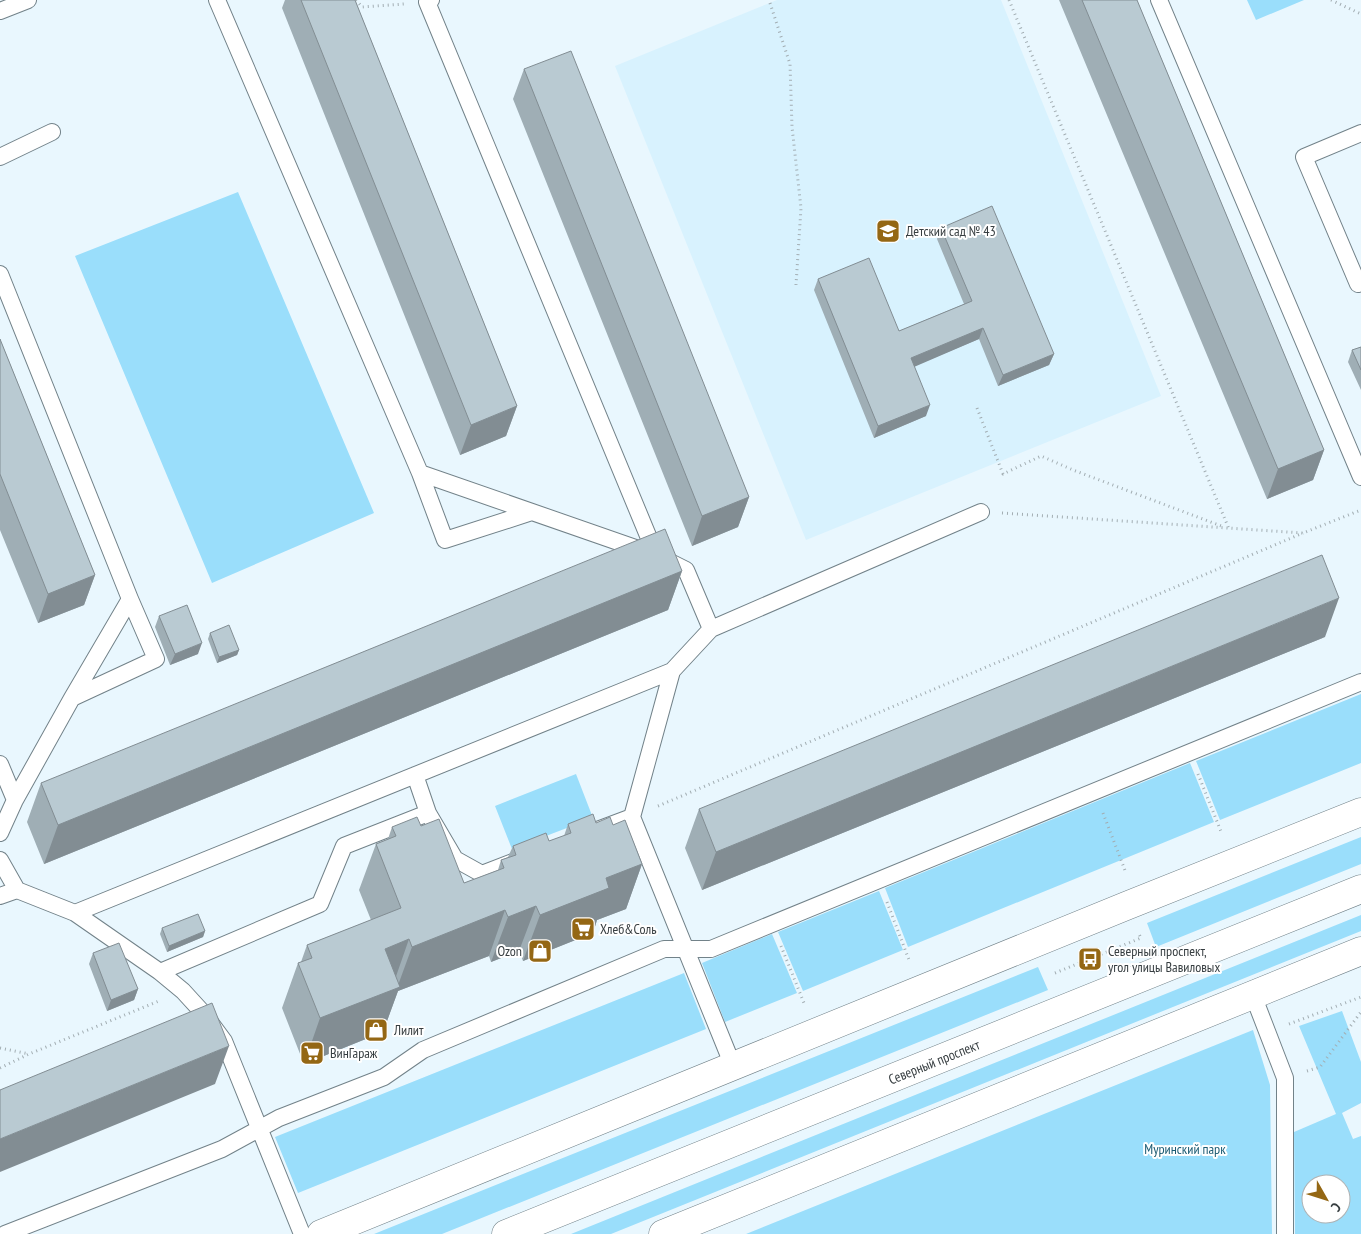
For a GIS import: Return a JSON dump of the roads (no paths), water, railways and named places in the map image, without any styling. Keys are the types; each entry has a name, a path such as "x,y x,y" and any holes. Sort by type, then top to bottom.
{"main road":[{"path":"329,1231 1361,812"},
{"name":"Северный проспект","path":"506,1234 1361,889"},
{"path":"663,1234 1361,952"}],"lane":[{"path":"0,11 28,0"},
{"path":"217,0 420,473 445,540 532,512"},
{"path":"1159,0 1361,477"},
{"path":"429,1 656,555"},
{"path":"0,157 52,132"},
{"path":"1361,132 1304,157 1358,284 1361,282"},
{"path":"0,274 130,599 156,659 72,698"},
{"path":"420,473 656,555 686,570 711,629"},
{"path":"75,913 672,671 711,629 981,512"},
{"path":"0,833 15,800 130,599"},
{"path":"672,671 632,817 733,1066"},
{"path":"6,1234 222,1149 279,1118 384,1077 423,1050 664,949 712,949 1361,682"},
{"path":"0,764 15,800"},
{"path":"415,775 428,813 455,859 482,874 535,854"},
{"path":"160,972 320,904 344,846 428,813"},
{"path":"579,837 632,817"},
{"path":"0,860 17,890 75,913 160,972 183,991 204,1014 224,1041 302,1234"},
{"path":"0,896 17,890"},
{"path":"1253,995 1285,1078 1285,1234"}],"place":[{"name":"Детский сад № 43","path":"888,231"},
{"name":"Хлеб&Соль","path":"583,929"},
{"name":"Ozon","path":"540,951"},
{"name":"Северный проспект, угол улицы Вавиловых","path":"1090,959"},
{"name":"Лилит","path":"376,1030"},
{"name":"ВинГараж","path":"312,1053"}],"park label":[{"name":"Муринский парк","path":"1185,1149"}]}
